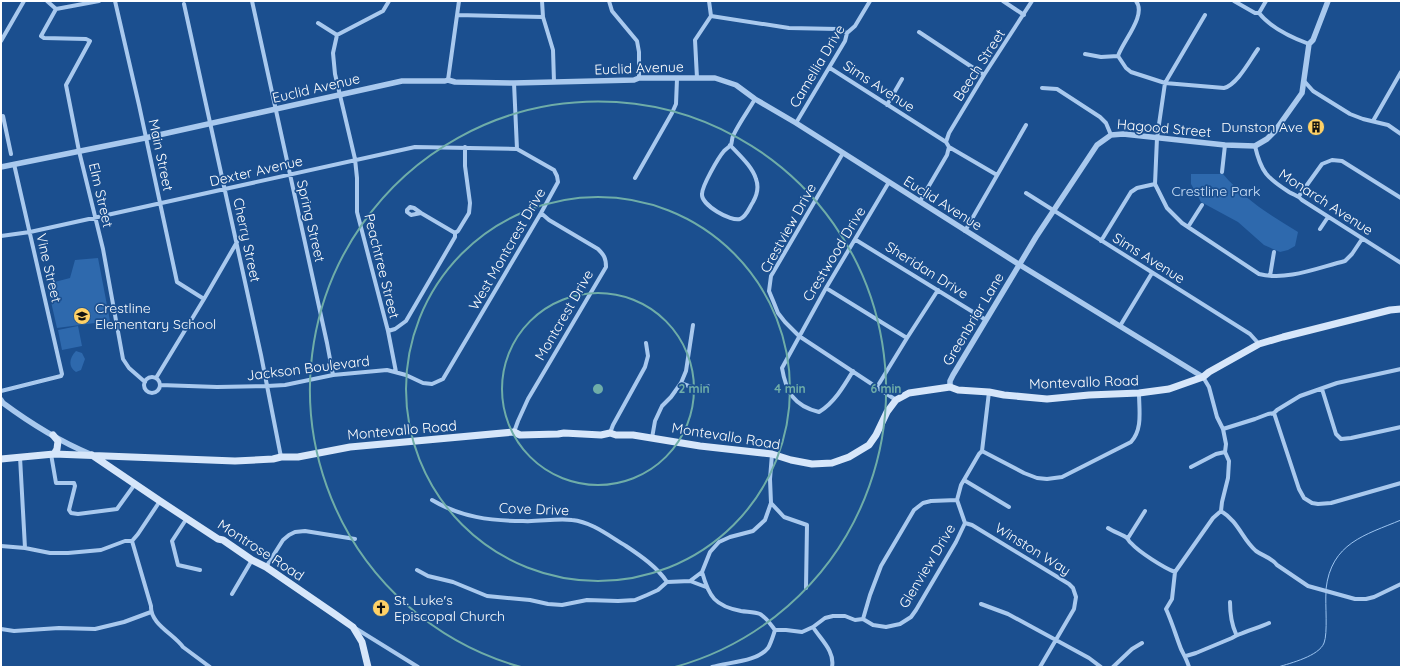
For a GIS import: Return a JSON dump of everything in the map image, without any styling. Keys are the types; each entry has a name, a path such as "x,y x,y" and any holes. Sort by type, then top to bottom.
{"main road":[{"name":"Montevallo Road","path":"1,459 53,454 90,454 121,457 235,461 273,459 281,457 298,457 350,447 514,432 520,434 564,433 601,435 610,433 616,435 632,435 700,446 772,454 791,460 812,464 832,463 849,457 869,445 887,412 896,400 909,393 950,387 958,390 1047,399 1089,395 1139,393 1169,389 1203,377 1208,372 1259,344 1329,325 1390,310 1401,309"},
{"path":"53,435 58,442 57,449 53,454"},
{"name":"Montrose Road","path":"90,454 218,539 223,540 336,614 353,627 362,637"},
{"path":"117,471 117,463 121,457"},
{"path":"362,637 368,667"}],"street":[{"path":"1,42 24,1"},
{"path":"46,1 56,9 99,1"},
{"name":"Main Street","path":"115,1 177,282 204,299"},
{"name":"Spring Street","path":"252,1 333,375"},
{"path":"318,23 337,35 383,11 389,1"},
{"path":"448,80 459,1"},
{"path":"542,1 543,17 553,50 554,82"},
{"path":"610,1 612,11 637,41 639,52 639,78"},
{"path":"697,78 695,40 710,16 709,1"},
{"name":"Camellia Drive","path":"796,123 846,42 847,33 855,26 870,1"},
{"path":"1003,1 1024,15"},
{"name":"Beech Street","path":"946,142 949,133 984,75 1032,1"},
{"path":"1136,1 1140,11 1139,17 1120,49 1118,56 1126,68 1131,72 1165,83 1224,88 1228,87 1234,82 1258,48"},
{"path":"1234,1 1258,14 1263,19 1295,39 1309,44"},
{"path":"1258,14 1266,1"},
{"path":"1255,146 1267,139 1275,131 1302,93 1305,82 1309,44 1313,40 1328,1"},
{"name":"Cherry Street","path":"184,4 237,242 281,457"},
{"name":"Elm Street","path":"56,9 41,36 44,38 86,39 90,41 66,85 79,151 96,217 124,359"},
{"path":"457,15 543,17"},
{"path":"1205,15 1165,83 1157,138 1155,184 1167,208 1182,223 1259,274 1270,276 1286,276 1345,261 1352,254 1362,238"},
{"path":"710,16 789,28 838,29 847,33"},
{"path":"918,32 984,75"},
{"name":"Peachtree Street","path":"337,35 332,53 335,74 355,159 354,161 357,178 357,212 388,332 396,372"},
{"path":"1085,54 1101,57 1118,56"},
{"name":"Sims Avenue","path":"830,68 946,142 949,147 997,175"},
{"path":"1373,121 1401,72"},
{"name":"Euclid Avenue","path":"1,167 211,124 402,81 448,80 455,82 514,83 634,80 639,78 716,78 736,85 755,99 796,123 965,231 1203,377"},
{"path":"635,178 676,104 677,79"},
{"path":"887,105 902,80"},
{"path":"1305,82 1313,91 1350,114 1388,125 1401,134"},
{"path":"514,83 517,149"},
{"path":"1042,88 1057,89 1100,117 1106,123 1110,135"},
{"path":"730,145 752,171 756,178 758,188 756,196 745,215 735,220 707,205 701,195 704,185 724,151 730,145 733,136 755,99"},
{"path":"3,116 11,154"},
{"path":"965,231 1026,125"},
{"name":"Hagood Street","path":"1020,265 1036,236 1097,145 1110,135 1123,134 1225,145 1255,146"},
{"path":"1222,172 1225,145"},
{"name":"Monarch Avenue","path":"1255,146 1262,170 1268,177 1292,194 1299,196 1302,200 1401,263"},
{"name":"Dexter Avenue","path":"1,236 30,232 415,147 517,149"},
{"path":"388,332 395,330 406,321 455,237 455,233 458,231 469,213 470,203 465,166 465,147"},
{"path":"920,201 947,155 949,147"},
{"name":"West Montcrest Drive","path":"432,384 443,379 447,373 556,188 558,182 554,170 517,149"},
{"name":"Crestview Drive","path":"843,153 771,276 769,291 778,312 799,336 896,400"},
{"path":"1299,196 1322,164 1332,160 1342,161 1401,198"},
{"name":"Vine Street","path":"1,391 61,376 62,374 14,164"},
{"name":"Crestwood Drive","path":"853,371 844,387 828,407 819,412 808,409 791,396 784,380 782,368 826,288 856,240 889,182"},
{"path":"1101,241 1131,192 1138,188 1155,184"},
{"name":"Sims Avenue","path":"1026,193 1250,334 1259,344"},
{"path":"1188,227 1202,205"},
{"path":"421,213 455,233"},
{"name":"Montcrest Drive","path":"514,432 528,399 606,266 604,254 598,249 541,213"},
{"path":"1320,229 1328,217"},
{"name":"Sheridan Drive","path":"856,240 986,320"},
{"path":"156,378 237,242"},
{"path":"1270,276 1274,252"},
{"name":"Greenbriar Lane","path":"950,387 950,381 953,375 1020,265"},
{"path":"1120,326 1152,273"},
{"path":"826,288 907,338"},
{"path":"877,387 938,290"},
{"path":"652,438 655,421 662,406 681,384 686,372 693,325"},
{"path":"610,433 645,367 648,356 646,343"},
{"name":"Jackson Boulevard","path":"124,359 129,368 145,382 145,389 151,393 157,392 160,385 217,387 267,386 333,375 379,371 396,372 406,375 418,382 432,384"},
{"path":"1274,414 1276,410 1312,391 1337,383 1401,369"},
{"path":"1189,667 1186,656 1182,652 1177,634 1166,609 1172,599 1175,572 1213,518 1221,511 1228,478 1229,461 1225,452 1226,444 1223,429 1217,418 1209,387 1203,377"},
{"path":"145,382 149,378 156,378 160,382 160,385"},
{"path":"681,384 701,389 708,386"},
{"path":"1322,389 1336,434 1341,439 1401,427"},
{"path":"863,619 881,566 914,510 923,503 931,501 957,500 961,485 982,451 989,392"},
{"path":"982,451 1024,473 1037,478 1047,479 1062,477 1131,442 1136,436 1139,428 1139,393"},
{"path":"1,400 24,418 70,446 90,454"},
{"path":"1223,429 1268,414 1274,414"},
{"path":"1274,414 1298,489 1304,498 1312,503 1318,504 1331,502 1401,483"},
{"path":"1191,467 1216,454 1225,452"},
{"path":"53,454 56,483 74,483 69,510 71,513 78,514 117,509 135,484"},
{"path":"690,581 702,572 710,552 719,542 730,537 753,531 766,520 771,503 770,479 772,454"},
{"path":"20,457 25,548"},
{"path":"964,480 1009,507"},
{"name":"Cove Drive","path":"432,500 455,512 470,516 523,521 572,520 597,528 637,553 656,569 667,582"},
{"name":"Glenview Drive","path":"775,630 802,632 813,627 825,618 833,616 845,616 855,620 863,619 873,625 886,627 900,624 911,617 956,542 965,523 957,500"},
{"path":"1,546 25,548 50,553 101,550 113,547 132,541 160,501"},
{"path":"771,503 784,517 807,525 806,588"},
{"path":"1128,538 1145,511"},
{"path":"1221,511 1235,522 1257,551 1274,561 1277,565 1308,586 1355,599 1366,599 1374,597 1401,584"},
{"path":"187,518 172,541 178,565 200,570"},
{"name":"Winston Way","path":"965,523 979,528 1069,584 1073,588 1076,598 1074,609 1040,667"},
{"path":"1108,528 1128,538 1131,543 1141,551 1168,570 1175,572"},
{"path":"266,568 283,540 295,532 305,531 354,539"},
{"path":"132,541 151,606 151,612 163,630 210,667"},
{"path":"232,594 252,560"},
{"path":"417,570 428,576 453,582 487,596 562,605 586,600 635,600 652,592 667,582 690,581 706,587"},
{"path":"702,572 706,587 716,602 730,609 759,614 765,617 775,630 771,643 760,655 712,667"},
{"path":"1230,602 1232,626 1236,634"},
{"path":"981,604 1008,614 1089,658 1101,667"},
{"path":"1,629 95,629 124,622 151,612"},
{"path":"1186,656 1232,638 1236,634 1244,633 1269,623"},
{"path":"813,627 830,650 833,667"},
{"path":"362,637 418,667"},
{"path":"1113,667 1132,649 1142,643"}],"green space":[{"name":"Crestline Park","path":"1191,174 1223,174 1249,199 1298,232 1295,246 1280,252 1264,245 1238,222 1201,202 1191,184"},
{"path":"98,258 110,321 57,328 47,284 70,278 75,260"},
{"path":"78,326 82,346 62,350 58,330"},
{"path":"76,351 82,353 85,359 81,370 76,372 73,370 70,362"}],"waterway":[{"path":"1326,589 1329,573 1342,551 1363,536 1401,520"},
{"path":"1278,667 1311,655 1321,648 1324,643 1326,632 1326,592"}],"place":[{"name":"Dunston Ave","path":"1316,127"},
{"name":"Crestline Elementary School","path":"82,316"},
{"name":"St. Luke's Episcopal Church","path":"381,608"}]}
